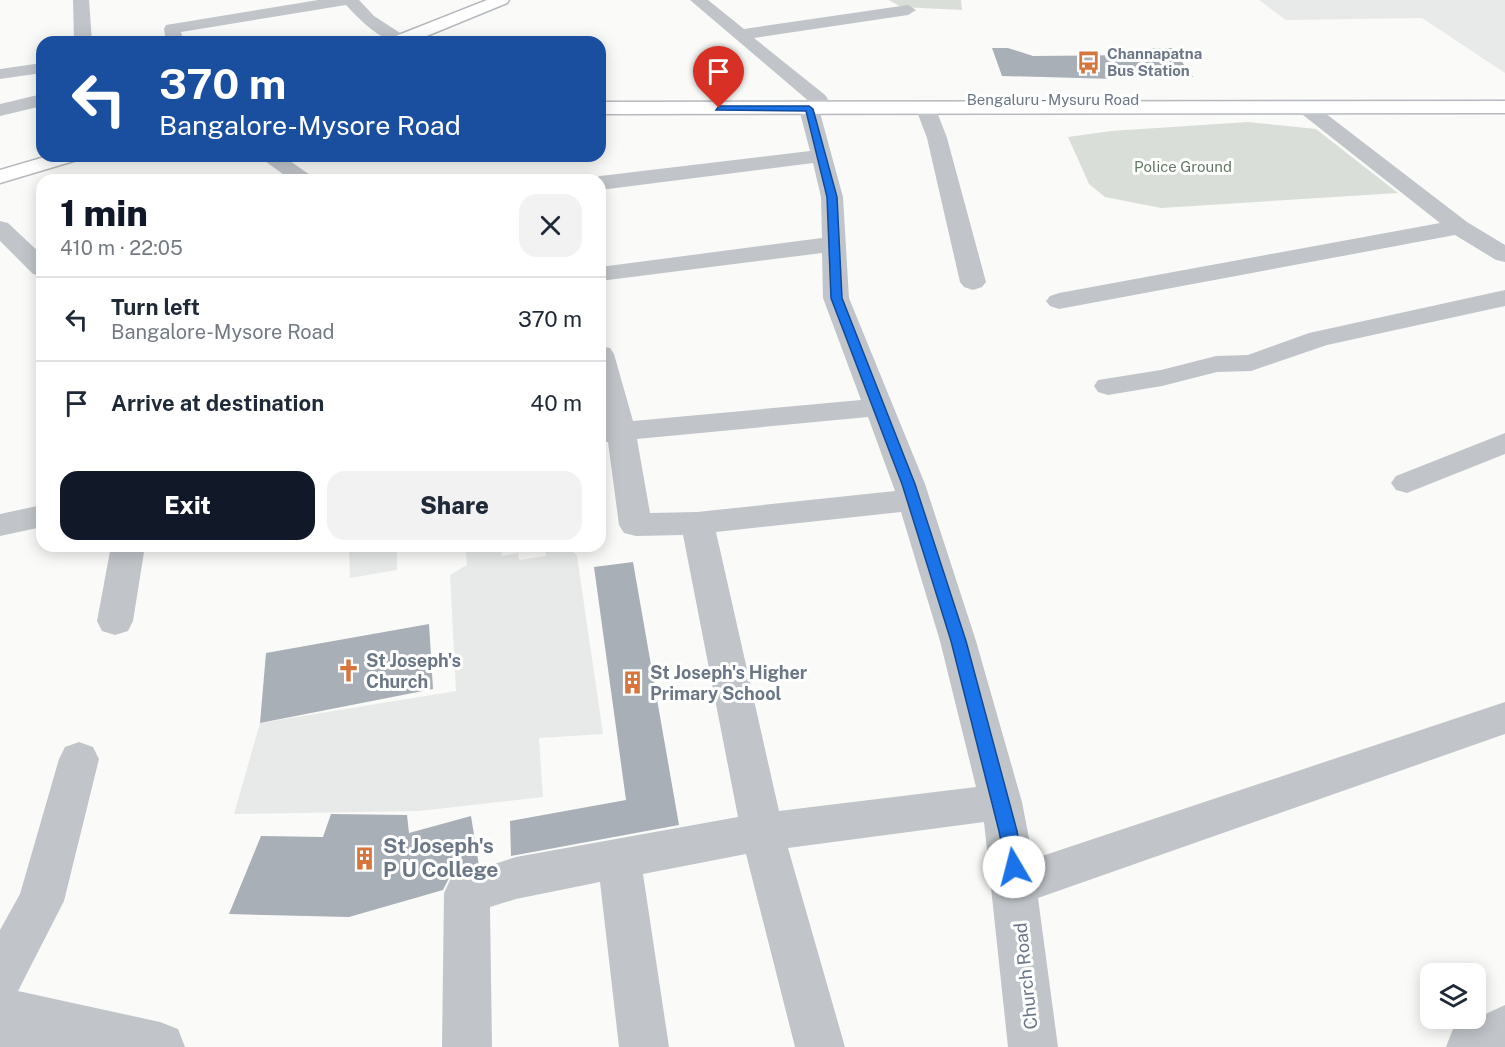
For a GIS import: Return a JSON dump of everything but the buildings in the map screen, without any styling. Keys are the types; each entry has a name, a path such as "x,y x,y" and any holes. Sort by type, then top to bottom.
{"main road":[{"path":"412,36 501,0"},
{"name":"Bengaluru - Mysuru Road","path":"606,98 926,109 986,104"},
{"name":"Bengaluru - Mysuru Road","path":"814,104 1258,105 1505,100"},
{"path":"606,108 814,104"},
{"name":"Bengaluru - Mysuru Road","path":"1258,105 1505,107"},
{"path":"0,167 36,157"},
{"path":"0,177 50,162"}],"street":[{"path":"81,0 83,36"},
{"path":"174,36 172,29 349,0 368,19 393,36"},
{"path":"698,0 740,34 814,104"},
{"path":"740,34 908,10"},
{"path":"0,74 36,69"},
{"path":"0,110 36,101"},
{"name":"Church Road","path":"814,104 822,156 832,197 836,298 914,500 958,641 1008,831 1033,1047"},
{"path":"1305,107 1460,227 1505,255"},
{"path":"926,109 937,138 973,282"},
{"path":"606,182 822,156"},
{"path":"278,162 296,174"},
{"path":"1059,301 1460,227"},
{"path":"0,228 36,263"},
{"path":"606,273 686,261 834,244"},
{"path":"1108,386 1162,378 1216,364 1251,363 1318,339 1505,298"},
{"path":"606,397 611,432 636,525 698,523 914,500"},
{"path":"611,432 878,407"},
{"path":"1407,483 1505,443"},
{"path":"0,525 36,517"},
{"path":"698,523 762,832 820,1047"},
{"path":"115,621 127,552"},
{"path":"1016,885 1505,718"},
{"path":"0,976 42,901 79,759"},
{"path":"467,1047 467,893 516,878 762,832 1001,802"},
{"path":"619,859 644,1047"},
{"path":"16,1025 160,1047"},
{"path":"1471,1047 1505,1030"}],"shaded area":[{"path":"1259,0 1505,0 1505,73 1422,18 1286,20"},
{"path":"349,552 397,552 397,570 350,578"},
{"path":"466,552 501,552 502,556 518,553 519,560 546,556 545,552 573,552 577,556 603,734 539,738 543,797 419,811 234,814 260,723 456,691 450,575 467,565"}],"green space":[{"path":"889,0 961,0 962,10 901,7"},
{"name":"Police Ground","path":"1248,122 1316,129 1398,193 1161,208 1105,197 1089,184 1068,137 1111,131"}],"place":[{"name":"Channapatna Bus Station","path":"1089,63"},
{"name":"St Joseph's Church","path":"348,671"},
{"name":"St Joseph's Higher Primary School","path":"632,683"},
{"name":"St Joseph's P U College","path":"365,858"}],"route":[{"path":"719,108 809,109 832,197 836,298 909,484 958,641 1008,831 1014,867"}]}
